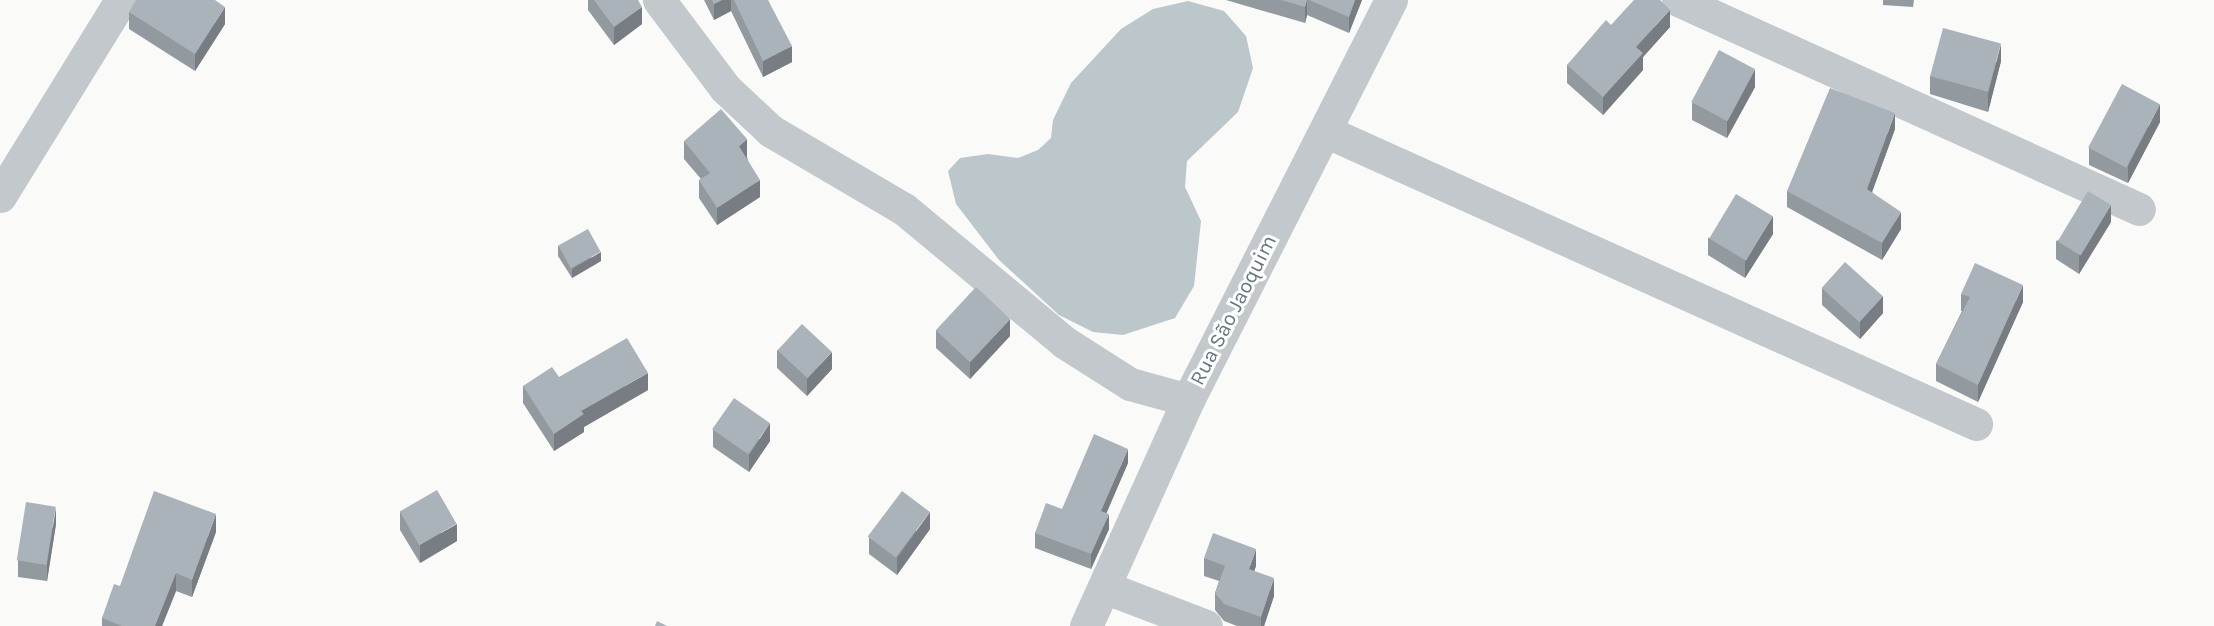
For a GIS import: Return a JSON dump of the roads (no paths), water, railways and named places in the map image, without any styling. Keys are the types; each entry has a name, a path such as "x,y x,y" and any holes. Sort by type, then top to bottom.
{"street":[{"path":"0,196 121,0"},
{"path":"659,0 725,88 771,131 904,209 1064,342 1130,384 1188,400"},
{"name":"Rua São Jaoquim","path":"1086,626 1188,400 1391,0"},
{"path":"1678,0 2139,209"},
{"path":"1325,131 1976,424"},
{"path":"1104,586 1206,626"}]}
